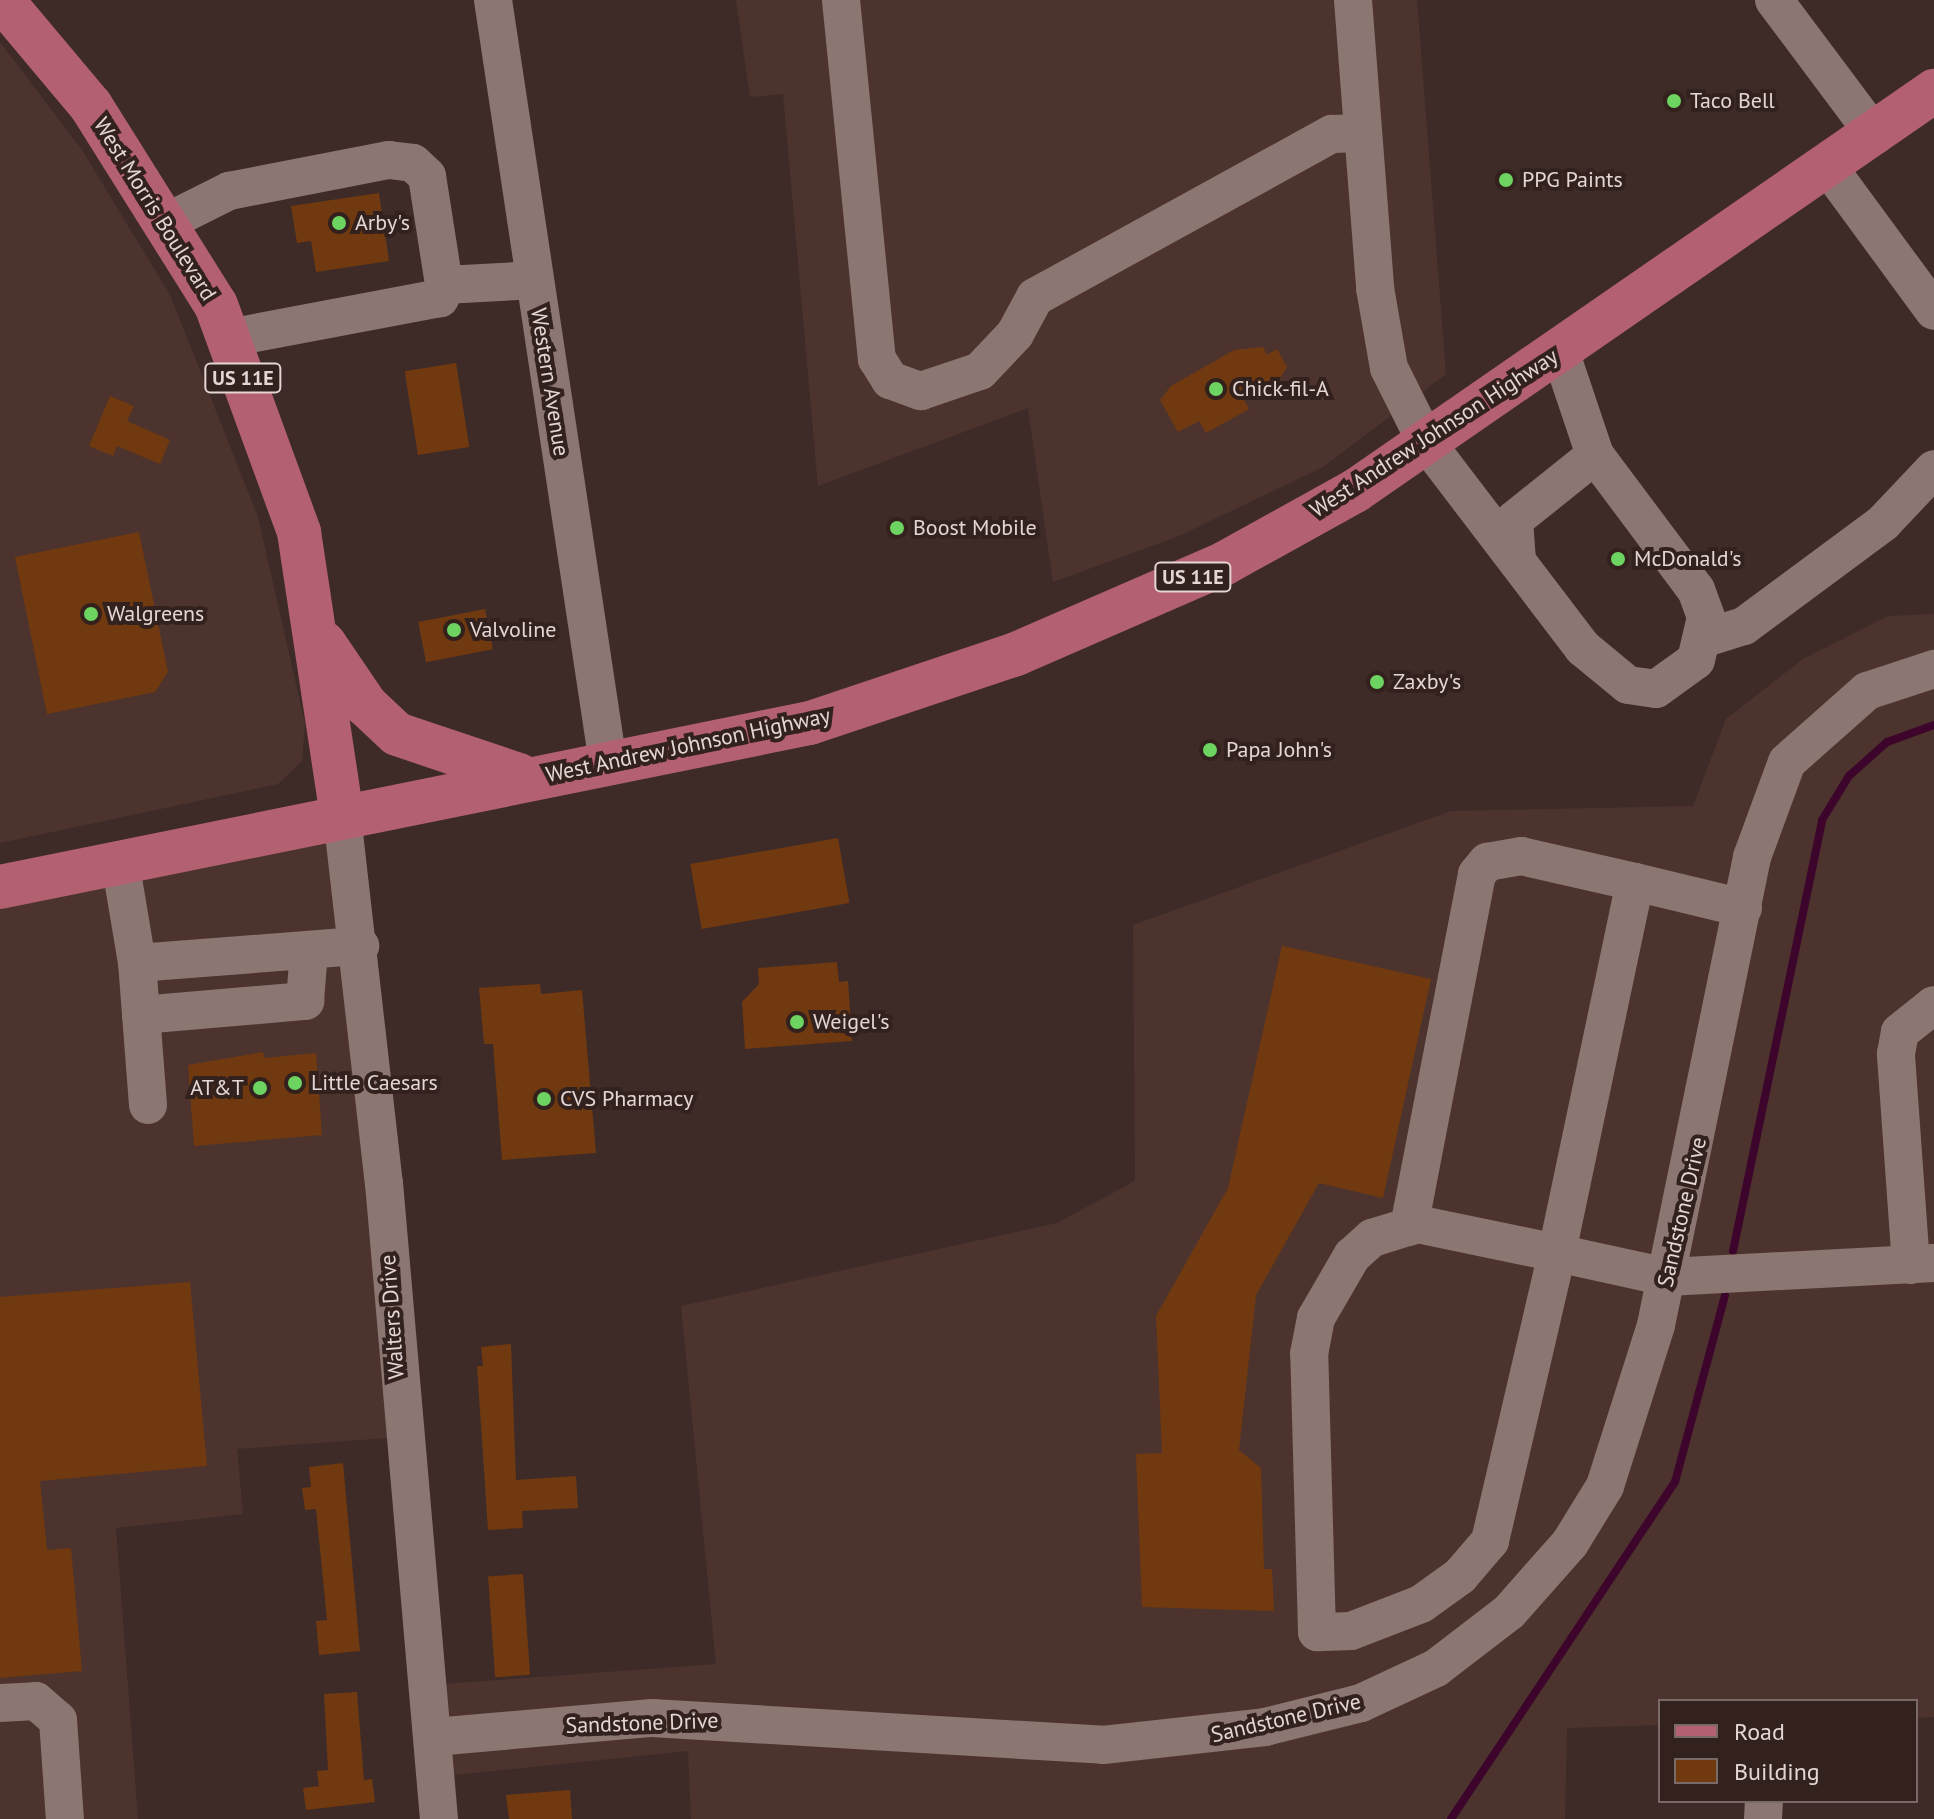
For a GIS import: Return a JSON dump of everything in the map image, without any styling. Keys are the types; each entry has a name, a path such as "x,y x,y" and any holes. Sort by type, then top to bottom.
{"main road":[{"name":"West Morris Boulevard","path":"2,0 91,106 216,305 299,532 318,633 342,816"},
{"name":"West Andrew Johnson Highway","path":"0,887 810,723 1016,654 1225,563 1426,442 1829,168 1934,91"},
{"path":"318,633 366,705 397,734 479,767 533,778"}],"street":[{"name":"Western Avenue","path":"493,0 608,763"},
{"path":"841,0 877,359 890,380 921,391 980,371 1015,334 1035,297 1332,134 1362,133"},
{"path":"1353,0 1362,133 1389,368 1426,442 1583,648 1628,685 1656,689 1679,679 1705,638 1744,626 1883,523 1934,469"},
{"path":"1774,0 1875,135"},
{"path":"165,223 229,191 389,160 413,163 427,176 444,285 440,298 424,306 283,323 228,338"},
{"path":"1829,168 1934,311"},
{"path":"444,285 535,280"},
{"path":"1560,351 1595,455 1696,590 1705,638"},
{"path":"1517,561 1514,520 1595,455"},
{"name":"Sandstone Drive","path":"434,1737 652,1718 821,1723 1026,1745 1186,1739 1361,1703 1436,1668 1509,1612 1560,1555 1605,1486 1667,1277 1752,857 1787,762 1867,691 1934,669"},
{"name":"Walters Drive","path":"342,816 360,946 434,1737 439,1819"},
{"path":"1409,1227 1477,874 1487,862 1521,856 1743,908"},
{"path":"120,861 137,963 148,1105"},
{"path":"1635,882 1557,1253 1490,1541 1438,1594 1351,1631 1317,1632 1313,1329 1352,1256 1372,1238 1409,1227 1557,1253 1667,1277 1922,1264 1896,1054 1900,1032 1934,1005"},
{"path":"137,963 360,946"},
{"path":"141,1015 305,1001 309,950"},
{"path":"1438,1594 1470,1642"},
{"path":"0,1703 36,1701 58,1720 65,1819"}],"shaded area":[{"path":"736,0 1417,0 1446,374 1323,467 1179,536 1053,582 1028,408 818,486 783,94 750,97"},
{"path":"0,42 82,150 170,295 258,517 305,724 302,761 278,784 0,843"},
{"path":"1934,614 1934,1717 1918,1718 1918,1699 1658,1699 1658,1725 1567,1728 1565,1819 691,1819 688,1751 436,1777 430,1685 716,1664 681,1306 1057,1223 1135,1181 1133,925 1451,811 1693,806 1726,719 1803,659 1888,616"},
{"path":"342,816 401,1437 237,1449 243,1514 116,1528 138,1819 0,1819 0,890"}],"building":[{"name":"Arby's","path":"379,193 389,261 316,272 311,241 297,243 291,206"},
{"name":"Chick-fil-A","path":"1263,347 1267,355 1277,349 1287,367 1281,377 1243,398 1249,409 1206,433 1199,421 1178,432 1160,400 1171,386 1234,350"},
{"path":"456,363 469,447 418,455 405,371"},
{"path":"110,396 134,406 127,421 170,440 160,464 117,446 113,456 89,446"},
{"name":"Walgreens","path":"139,532 168,672 155,692 47,714 15,557"},
{"name":"Valvoline","path":"485,609 493,649 426,662 418,622"},
{"path":"838,838 849,903 702,929 690,864"},
{"path":"1282,946 1431,979 1383,1198 1319,1183 1256,1295 1239,1450 1261,1468 1264,1569 1272,1569 1274,1611 1142,1607 1136,1454 1162,1453 1156,1316 1228,1188"},
{"name":"Weigel's","path":"837,962 839,982 848,981 852,1041 745,1049 742,1002 759,984 758,968"},
{"name":"CVS Pharmacy","path":"540,984 541,994 582,990 596,1153 502,1160 493,1044 484,1044 479,988"},
{"path":"263,1052 264,1058 316,1053 322,1135 194,1146 188,1065"},
{"path":"190,1282 207,1466 40,1481 47,1550 71,1548 82,1671 0,1678 0,1297"},
{"path":"511,1344 516,1480 576,1476 578,1508 522,1511 523,1528 488,1530 477,1366 483,1366 481,1347"},
{"path":"343,1463 360,1651 319,1655 316,1621 327,1620 316,1509 305,1510 302,1488 311,1487 309,1467"},
{"path":"523,1574 530,1675 495,1677 488,1576"},
{"path":"357,1692 364,1780 372,1779 375,1802 306,1810 303,1788 319,1786 317,1771 328,1770 324,1694"},
{"path":"570,1790 572,1819 509,1819 506,1795"}],"waterway":[{"path":"1733,1251 1822,820 1849,776 1887,742 1934,725"},
{"path":"1451,1819 1675,1482 1725,1296"}],"place":[{"name":"Taco Bell","path":"1674,101"},
{"name":"PPG Paints","path":"1506,180"},
{"name":"Arby's","path":"339,223"},
{"name":"Chick-fil-A","path":"1216,389"},
{"name":"Boost Mobile","path":"897,528"},
{"name":"McDonald's","path":"1618,559"},
{"name":"Walgreens","path":"91,614"},
{"name":"Valvoline","path":"454,630"},
{"name":"Zaxby's","path":"1377,682"},
{"name":"Papa John's","path":"1210,750"},
{"name":"Weigel's","path":"797,1022"},
{"name":"Little Caesars","path":"295,1083"},
{"name":"AT&T","path":"260,1088"},
{"name":"CVS Pharmacy","path":"544,1099"}]}
